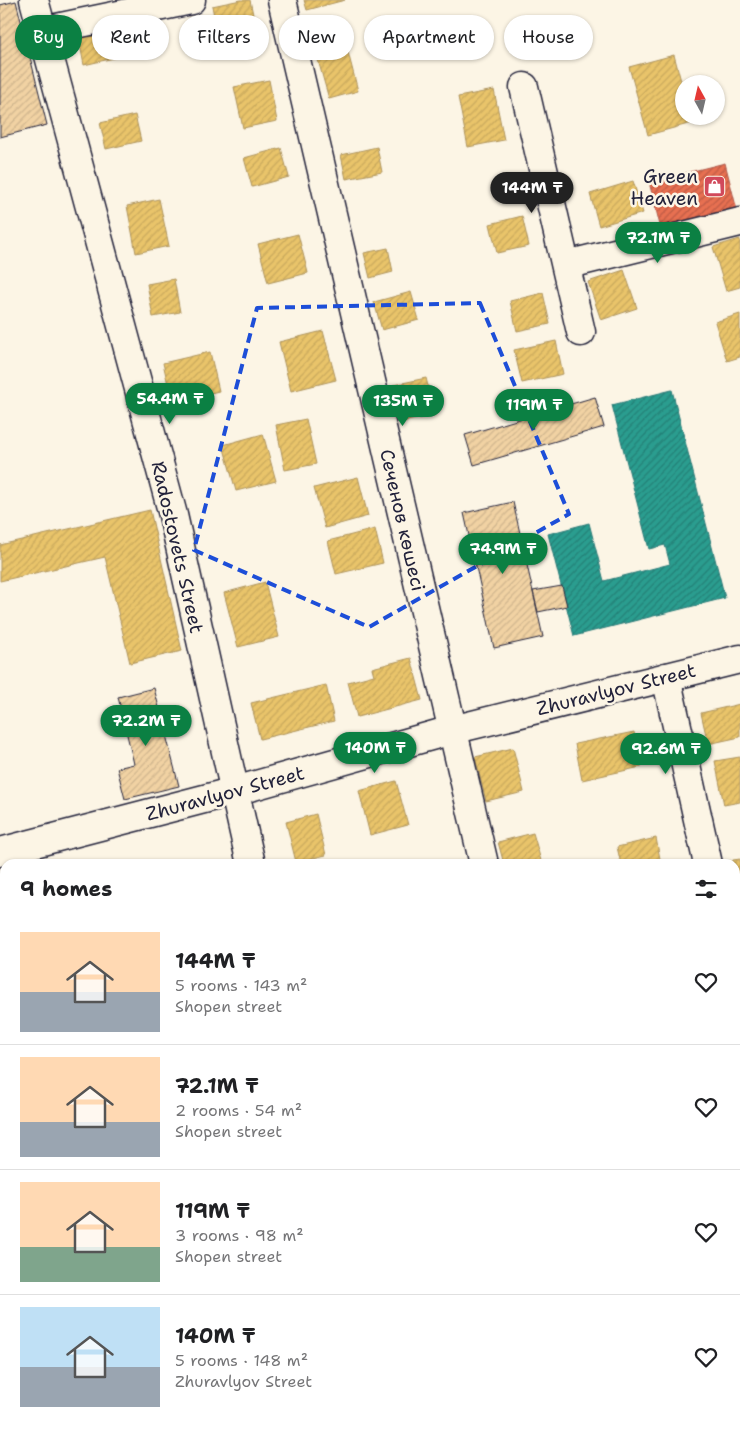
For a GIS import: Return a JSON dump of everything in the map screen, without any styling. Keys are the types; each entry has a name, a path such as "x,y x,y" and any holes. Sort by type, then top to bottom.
{"street":[{"name":"Radostovets Street","path":"34,0 38,15"},
{"path":"82,23 190,0"},
{"name":"Сеченов көшесі","path":"282,0 483,859"},
{"name":"Radostovets Street","path":"48,60 63,135 172,514 250,859"},
{"path":"524,87 581,332"},
{"path":"566,265 740,222"},
{"name":"Zhuravlyov Street","path":"0,852 235,791 452,730 740,659"},
{"path":"666,677 707,859"}],"highlighted area":[{"path":"480,303 569,514 369,627 194,550 257,308"}],"building: Homes":[{"path":"250,0 253,15 214,15 212,6"},
{"path":"304,0 345,0 307,10"},
{"path":"92,32 92,60 105,60 84,65 82,34"},
{"path":"674,55 679,75 675,75 675,125 685,125 648,135 629,67"},
{"path":"318,60 350,60 358,91 329,99"},
{"path":"269,80 277,121 243,128 234,87"},
{"path":"494,90 504,140 468,147 458,97"},
{"path":"135,115 141,141 106,149 100,123"},
{"path":"377,147 382,172 346,179 341,155"},
{"path":"281,148 289,177 252,187 244,158"},
{"path":"633,181 643,213 599,226 590,194"},
{"path":"159,199 169,246 136,253 127,206"},
{"path":"522,216 529,246 497,253 490,224"},
{"path":"298,234 308,273 268,283 258,244"},
{"path":"740,239 740,287 726,291 713,247"},
{"path":"388,248 393,272 370,278 364,253"},
{"path":"624,270 637,308 601,320 588,282"},
{"path":"174,279 180,312 153,317 147,284"},
{"path":"411,292 419,320 382,330 374,302"},
{"path":"543,293 550,324 517,331 510,301"},
{"path":"740,314 740,357 727,361 715,322"},
{"path":"323,331 336,380 291,391 279,342"},
{"path":"556,341 563,374 522,383 514,350"},
{"path":"210,352 219,391 172,402 163,363"},
{"path":"426,378 435,415 402,422 393,385"},
{"path":"306,419 316,464 285,470 276,425"},
{"path":"263,434 276,481 236,491 223,445"},
{"path":"358,477 368,516 325,528 314,488"},
{"path":"150,510 182,651 130,663 105,557 0,581 0,545"},
{"path":"375,529 383,563 336,574 328,541"},
{"path":"265,582 279,637 238,647 224,593"},
{"path":"411,658 422,700 357,717 348,682 374,675 372,668"},
{"path":"326,685 334,721 260,739 251,703"},
{"path":"740,704 740,737 708,744 701,713"},
{"path":"634,732 641,767 582,780 575,744"},
{"path":"513,748 524,792 486,801 475,757"},
{"path":"740,757 740,802 724,805 715,761"},
{"path":"396,781 408,825 370,835 359,791"},
{"path":"316,814 326,855 309,859 295,859 286,822"},
{"path":"533,833 541,859 503,859 498,842"},
{"path":"656,838 660,859 620,859 617,847"}],"building: Shops":[{"path":"725,163 738,214 662,233 649,182"}],"building: Schools":[{"path":"672,390 725,598 574,636 548,534 589,523 604,581 670,564 665,545 649,549 612,405"}],"building: Other":[{"path":"16,1 20,15 15,15 15,60 31,60 47,125 0,137 0,5"},
{"path":"595,397 604,427 474,465 465,435"},
{"path":"513,502 543,637 494,648 464,513"},
{"path":"562,586 567,606 538,612 533,591"},
{"path":"154,688 179,786 125,799 117,768 134,764 118,697"}],"place":[{"name":"Green Heaven","path":"714,187"}]}
